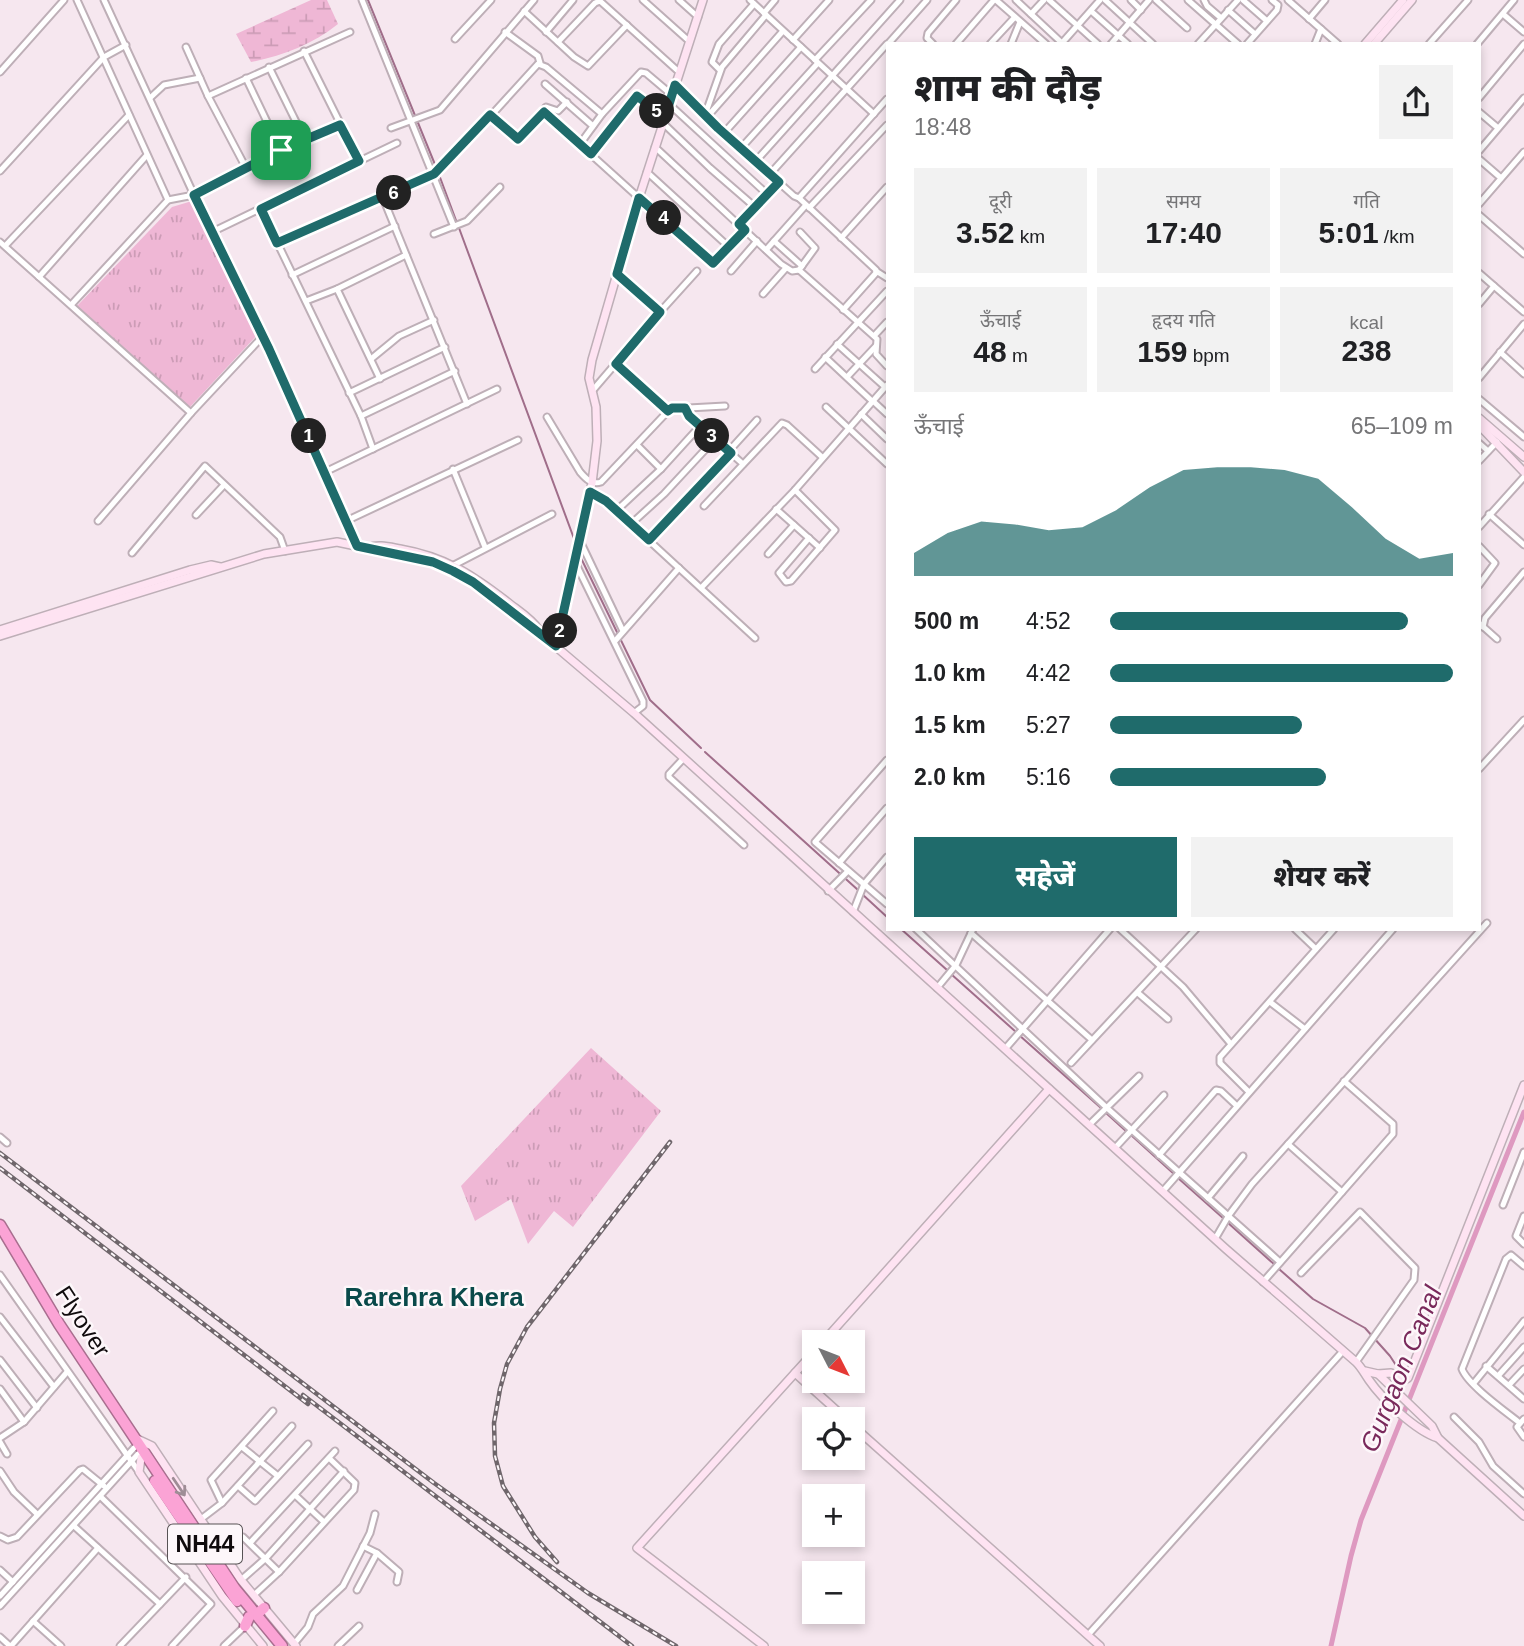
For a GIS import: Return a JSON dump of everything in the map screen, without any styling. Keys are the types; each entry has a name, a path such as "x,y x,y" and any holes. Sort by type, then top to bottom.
{"highway":[{"name":"Flyover","path":"0,1225 133,1448"},
{"name":"Flyover","path":"0,1239 133,1448"},
{"name":"NH44","path":"133,1448 218,1582 282,1646"},
{"name":"NH44","path":"133,1448 273,1646"}],"street":[{"path":"0,72 64,0"},
{"path":"77,0 167,200"},
{"path":"104,0 263,336 357,546"},
{"path":"362,0 416,119 457,225"},
{"path":"455,39 491,0"},
{"path":"546,32 573,0"},
{"path":"643,0 689,41"},
{"path":"679,0 698,17"},
{"path":"556,646 592,482 597,441 593,390 589,378 592,360 647,172 703,0"},
{"path":"706,116 720,70 775,0"},
{"path":"793,40 829,0"},
{"path":"741,148 871,0"},
{"path":"744,173 900,0"},
{"path":"890,42 927,0"},
{"path":"931,42 927,38 928,33 956,0"},
{"path":"958,42 995,0 1044,42"},
{"path":"1016,0 1062,42"},
{"path":"1031,14 1046,0 1096,42"},
{"path":"1064,42 1103,0 1151,42"},
{"path":"1131,0 1141,9"},
{"path":"1113,42 1149,0"},
{"path":"1156,0 1187,28"},
{"path":"1188,0 1236,42"},
{"path":"1204,0 1221,18"},
{"path":"1200,41 1240,0 1267,21"},
{"path":"1249,42 1278,7 1272,0"},
{"path":"1288,0 1336,42"},
{"path":"1309,19 1325,0"},
{"path":"1367,42 1403,0"},
{"path":"1376,42 1412,0"},
{"path":"1431,42 1468,0"},
{"path":"1478,42 1514,0"},
{"path":"391,128 437,112 443,107 531,1"},
{"path":"558,42 598,1 679,72"},
{"path":"720,70 712,62 716,48 752,1 874,114"},
{"path":"1228,10 1255,34"},
{"path":"524,11 588,66 627,25"},
{"path":"1091,11 1126,42"},
{"path":"1503,14 1524,32"},
{"path":"992,42 1018,19"},
{"path":"1012,42 1018,19"},
{"path":"1316,42 1321,29"},
{"path":"706,116 783,31"},
{"path":"208,96 350,32"},
{"path":"505,32 538,56 540,63 602,114"},
{"path":"1481,96 1524,44"},
{"path":"0,170 104,57 126,45"},
{"path":"186,47 246,168"},
{"path":"724,133 801,47"},
{"path":"770,174 886,47"},
{"path":"304,51 359,161"},
{"path":"277,243 383,198 436,172 540,63"},
{"path":"269,67 305,140"},
{"path":"580,144 602,114 643,71 672,95"},
{"path":"150,98 164,85 200,78"},
{"path":"246,78 281,150"},
{"path":"545,83 593,126"},
{"path":"675,85 724,133 886,277"},
{"path":"591,154 637,96 664,120 710,169 755,207"},
{"path":"1481,148 1524,98"},
{"path":"799,198 886,100"},
{"path":"490,115 518,139 548,107 558,111 567,102"},
{"path":"669,104 767,194"},
{"path":"544,112 710,263 714,263 745,230"},
{"path":"1481,114 1497,128"},
{"path":"129,115 2,244 191,413"},
{"path":"71,305 167,200 194,195 281,150 340,125"},
{"path":"766,250 886,126"},
{"path":"212,232 397,143"},
{"path":"655,147 792,271 800,268 815,248 800,233"},
{"path":"1481,202 1524,152"},
{"path":"39,277 147,155"},
{"path":"1481,161 1501,178"},
{"path":"647,172 729,247"},
{"path":"739,224 779,182"},
{"path":"434,234 457,225 500,187"},
{"path":"841,239 886,188"},
{"path":"383,198 467,404"},
{"path":"261,209 361,416 373,449"},
{"path":"1481,217 1524,254"},
{"path":"292,275 395,226"},
{"path":"774,241 843,310 878,340 876,354 886,365"},
{"path":"731,271 757,242"},
{"path":"306,301 406,255"},
{"path":"763,294 786,268"},
{"path":"593,390 697,271"},
{"path":"843,310 877,271"},
{"path":"617,274 660,312"},
{"path":"1481,275 1524,312"},
{"path":"1481,302 1494,286"},
{"path":"337,289 380,379"},
{"path":"815,369 886,292"},
{"path":"371,359 399,336 434,320"},
{"path":"874,336 886,323"},
{"path":"1481,376 1524,324"},
{"path":"98,521 191,413 263,336"},
{"path":"701,588 795,490 886,387 837,344"},
{"path":"846,377 876,346"},
{"path":"349,393 445,347"},
{"path":"1500,352 1524,374"},
{"path":"825,357 886,413"},
{"path":"616,364 668,411"},
{"path":"361,416 455,371"},
{"path":"325,472 497,389"},
{"path":"1481,401 1524,438"},
{"path":"547,416 580,472 592,482 601,482 672,408 725,406"},
{"path":"826,407 886,463"},
{"path":"685,408 689,416 743,464"},
{"path":"861,414 886,438"},
{"path":"649,540 757,420"},
{"path":"1481,420 1499,439 1524,475 1481,524"},
{"path":"704,506 782,423 822,457"},
{"path":"617,511 701,426"},
{"path":"1481,426 1524,457"},
{"path":"631,524 664,494 715,439"},
{"path":"1481,459 1499,439"},
{"path":"346,521 518,440"},
{"path":"637,445 661,469"},
{"path":"1481,445 1488,451"},
{"path":"132,553 205,466 280,537 285,551"},
{"path":"453,469 485,547"},
{"path":"196,515 224,485"},
{"path":"795,490 834,528 790,582 786,582 779,573 809,538"},
{"path":"590,492 617,511 755,638"},
{"path":"776,509 820,548"},
{"path":"454,565 552,514"},
{"path":"1489,514 1524,545"},
{"path":"768,554 794,525"},
{"path":"0,636 215,571 220,567 337,542 433,562 473,582 556,646 634,713 1215,1239 1356,1362 1395,1407 1426,1433 1438,1438 1524,1515"},
{"path":"368,548 397,548 435,556 454,565 518,610 541,634"},
{"path":"1481,548 1495,563 1481,582"},
{"path":"577,551 619,636 643,701 643,706 634,713"},
{"path":"577,551 619,636"},
{"path":"0,630 190,570 211,565 220,567"},
{"path":"619,636 679,568"},
{"path":"1497,639 1481,625 1524,572"},
{"path":"1481,766 1524,719"},
{"path":"683,759 669,777 744,845"},
{"path":"886,761 815,842 839,863 844,874 862,889 886,902"},
{"path":"839,863 886,809"},
{"path":"853,912 862,889 886,858"},
{"path":"828,891 844,874"},
{"path":"1481,929 1487,922"},
{"path":"918,931 952,970 1024,1029 1105,1110 1159,1154 1177,1175 1208,1198 1226,1219 1277,1266"},
{"path":"937,988 952,970 972,931 1092,1040"},
{"path":"1005,1049 1108,931"},
{"path":"1122,931 1162,967 1231,1044"},
{"path":"1071,1063 1194,931"},
{"path":"1298,931 1316,948"},
{"path":"1249,1092 1219,1061 1231,1044 1332,931"},
{"path":"1163,1191 1391,931"},
{"path":"1215,1239 1252,1184 1479,931"},
{"path":"1138,992 1168,1020"},
{"path":"1270,1002 1305,1029"},
{"path":"1089,1125 1139,1076"},
{"path":"1263,1282 1394,1130 1393,1124 1344,1081"},
{"path":"1365,1371 1391,1373 1406,1380 1524,1085"},
{"path":"833,1330 1049,1089"},
{"path":"1159,1154 1216,1090 1221,1091 1237,1106"},
{"path":"1115,1149 1164,1094"},
{"path":"0,1137 7,1143"},
{"path":"1288,1144 1342,1192"},
{"path":"1503,1205 1524,1152"},
{"path":"1208,1198 1244,1156"},
{"path":"1301,1273 1356,1214 1364,1214 1412,1264 1416,1273 1413,1280 1356,1362"},
{"path":"1523,1221 1516,1236 1524,1244"},
{"path":"1524,1256 1521,1264 1511,1255 1506,1259 1463,1366 1463,1372 1474,1383 1522,1421 1517,1429 1524,1437"},
{"path":"1,1278 67,1372 133,1448 139,1472 218,1582 222,1596 295,1645 308,1627 313,1614 344,1586 370,1533 374,1514"},
{"path":"0,1317 54,1387"},
{"path":"1474,1383 1524,1321"},
{"path":"1498,1376 1524,1347"},
{"path":"1088,1635 1343,1352"},
{"path":"0,1360 37,1408"},
{"path":"764,1646 637,1548 802,1365"},
{"path":"1486,1366 1524,1398"},
{"path":"1509,1385 1524,1368"},
{"path":"7,1454 0,1440 24,1422 67,1372"},
{"path":"795,1373 833,1407"},
{"path":"1378,1374 1433,1426 1438,1438"},
{"path":"0,1389 24,1422"},
{"path":"222,1503 211,1480 273,1410"},
{"path":"1454,1418 1479,1442 1493,1466 1524,1494"},
{"path":"201,1519 222,1503 292,1426"},
{"path":"865,1437 1100,1646"},
{"path":"238,1486 255,1502 309,1444"},
{"path":"0,1606 101,1497 133,1448 152,1446 241,1580 254,1595 254,1616 262,1646"},
{"path":"242,1447 278,1476"},
{"path":"250,1543 335,1451"},
{"path":"254,1595 279,1572 355,1489 355,1483 329,1458"},
{"path":"0,1536 8,1540 17,1537 80,1469 106,1487"},
{"path":"0,1471 14,1492 37,1514"},
{"path":"241,1580 265,1559 344,1471"},
{"path":"0,1596 106,1487"},
{"path":"295,1495 324,1522"},
{"path":"101,1497 212,1604"},
{"path":"74,1526 160,1604"},
{"path":"243,1537 279,1572"},
{"path":"363,1546 377,1553 399,1572 397,1582"},
{"path":"0,1637 10,1646 98,1548"},
{"path":"357,1590 377,1553"},
{"path":"352,1568 365,1575"},
{"path":"0,1570 13,1582"},
{"path":"120,1646 186,1577"},
{"path":"172,1646 222,1596"},
{"path":"224,1646 254,1616"},
{"path":"33,1621 61,1646"},
{"path":"338,1646 359,1626"}],"green space":[{"path":"311,0 327,0 338,24 297,48 251,62 236,34"},
{"path":"192,201 258,334 190,407 77,306 172,207"},
{"path":"591,1048 661,1111 573,1227 554,1211 528,1244 511,1199 475,1221 461,1186"}],"waterway":[{"path":"368,0 436,167"},
{"path":"438,172 457,223"},
{"path":"459,228 576,544"},
{"path":"580,556 650,700 701,748"},
{"path":"705,752 858,890"},
{"path":"862,894 886,916"},
{"path":"903,931 947,970"},
{"path":"951,974 1016,1032"},
{"path":"1019,1035 1101,1108"},
{"path":"1105,1112 1127,1132"},
{"name":"Gurgaon Canal","path":"1331,1646 1361,1520 1524,1112"},
{"path":"1131,1135 1174,1174"},
{"path":"1178,1178 1223,1218"},
{"path":"1227,1222 1275,1265"},
{"path":"1279,1269 1313,1299 1365,1328 1390,1356 1403,1376"}],"railway":[{"path":"557,1562 535,1537 503,1486 495,1456 494,1423 500,1389 507,1364 527,1327 670,1142"},
{"path":"0,1153 434,1483 588,1593 676,1646"},
{"path":"0,1168 308,1404"},
{"path":"303,1395 632,1646"}],"district":[{"name":"Rarehra Khera","path":"434,1297"}],"route":[{"path":"675,85 718,128 779,182 739,224 745,230 713,263 639,198 617,274 660,312 616,364 668,411 672,408 685,408 689,416 731,453 649,540 606,501 590,492 556,646 473,582 453,571 415,557 357,546 269,349 194,195 281,150 340,125 359,161 261,209 277,243 434,174 490,115 518,139 544,112 591,154 637,96 665,117 675,85"}]}
